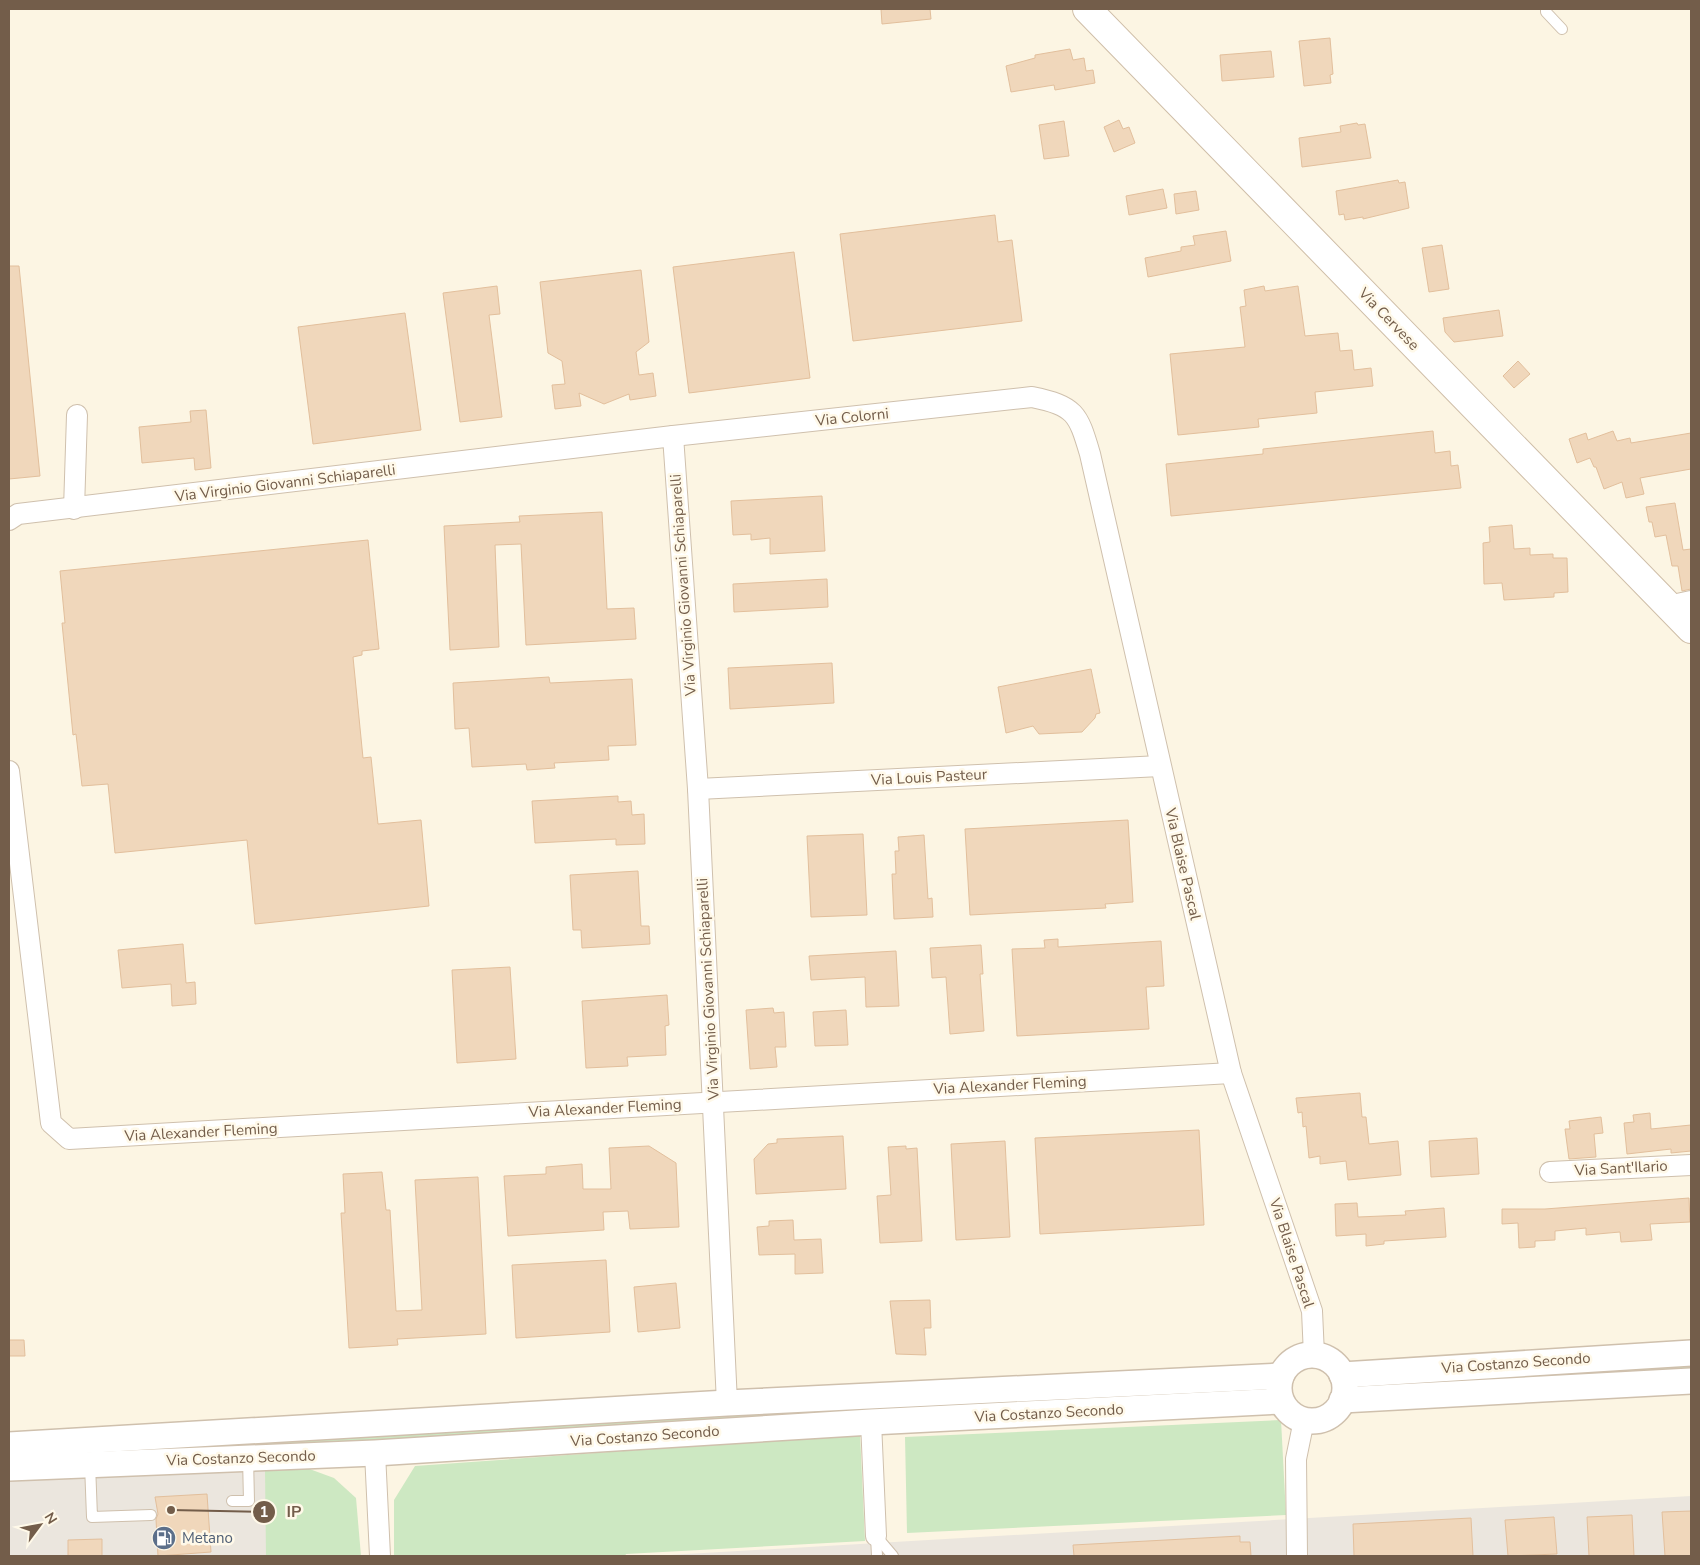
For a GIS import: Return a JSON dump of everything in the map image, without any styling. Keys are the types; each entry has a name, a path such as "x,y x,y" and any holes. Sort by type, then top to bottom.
{"main road":[{"name":"Via Cervese","path":"1087,9 1680,604 1691,629"}],"street":[{"name":"Via Colorni","path":"673,436 1032,397"},
{"name":"Via Blaise Pascal","path":"1032,397 1061,404 1081,423 1231,1073 1312,1311 1314,1355"},
{"path":"74,509 77,415"},
{"name":"Via Virginio Giovanni Schiaparelli","path":"9,519 18,514 74,509 673,436 698,788 727,1403"},
{"name":"Via Louis Pasteur","path":"698,788 1160,766"},
{"name":"Via Alexander Fleming","path":"9,771 52,1123 69,1139 1231,1073"},
{"name":"Via Sant'Ilario","path":"1550,1172 1691,1165"},
{"name":"Via Costanzo Secondo","path":"1342,1374 1691,1353"},
{"path":"1314,1355 1330,1361 1342,1374 1344,1383 1342,1400 1331,1415 1313,1421 1304,1420 1294,1416 1281,1401 1279,1393 1281,1376 1294,1360 1314,1355"},
{"name":"Via Costanzo Secondo","path":"9,1445 727,1403 1281,1376"},
{"name":"Via Costanzo Secondo","path":"1342,1400 1691,1381"},
{"name":"Via Costanzo Secondo","path":"9,1468 375,1453 871,1422 1281,1401"},
{"path":"1297,1556 1296,1459 1304,1420"},
{"path":"871,1422 876,1546"},
{"path":"375,1453 380,1556"}],"lane":[{"path":"1546,9 1546,12 1562,29"},
{"path":"232,1501 248,1501 248,1457"},
{"path":"90,1464 92,1517 151,1516"},
{"path":"876,1546 893,1556"}],"shaded area":[{"path":"258,1432 285,1556 9,1556 9,1442"},
{"path":"1691,1496 1691,1556 652,1556"}],"green space":[{"path":"1691,1363 1691,1373 1384,1389 1384,1379"},
{"path":"1248,1387 1249,1396 9,1463 9,1453"},
{"path":"1281,1420 1286,1515 907,1533 905,1437"},
{"path":"860,1434 865,1541 626,1554 625,1556 394,1556 394,1500 415,1466"},
{"path":"304,1467 334,1478 356,1498 361,1556 266,1556 265,1469"}],"building":[{"path":"881,9 930,9 931,19 882,24"},
{"path":"1330,38 1333,74 1330,75 1331,83 1304,86 1299,41"},
{"path":"1070,49 1073,60 1084,58 1086,71 1093,70 1095,83 1055,90 1054,85 1011,92 1006,66 1035,58 1035,55"},
{"path":"1271,51 1274,77 1222,81 1220,55"},
{"path":"1119,120 1123,129 1129,127 1135,143 1114,152 1104,127"},
{"path":"1064,121 1069,156 1044,159 1039,125"},
{"path":"1357,123 1358,125 1365,124 1371,158 1302,167 1299,138 1341,132 1340,126"},
{"path":"1398,180 1399,183 1405,182 1409,208 1363,219 1363,217 1345,220 1344,214 1339,215 1336,191"},
{"path":"1163,189 1167,208 1129,215 1126,196"},
{"path":"1196,191 1199,210 1176,214 1174,194"},
{"path":"995,215 998,242 1012,240 1022,321 853,341 840,234"},
{"path":"1226,231 1231,261 1148,277 1145,258 1181,251 1181,247 1195,245 1193,236"},
{"path":"1442,245 1449,289 1429,292 1422,248"},
{"path":"794,252 810,378 689,393 673,267"},
{"path":"9,266 19,266 40,476 9,479"},
{"path":"641,270 649,342 636,352 639,375 653,373 656,396 630,400 629,394 604,404 579,393 581,406 555,409 552,385 565,384 562,361 548,353 540,282"},
{"path":"497,286 500,314 489,315 502,417 460,422 443,293"},
{"path":"1264,286 1265,291 1298,286 1305,336 1338,333 1340,351 1352,350 1354,370 1371,368 1373,386 1315,392 1317,413 1258,419 1259,427 1178,435 1170,354 1245,347 1240,307 1246,306 1244,290"},
{"path":"1499,310 1503,336 1454,342 1445,332 1443,318"},
{"path":"405,313 421,430 313,444 298,327"},
{"path":"1518,361 1530,374 1514,388 1503,376"},
{"path":"206,410 211,468 195,470 194,458 142,463 139,427 191,422 190,411"},
{"path":"1433,431 1435,453 1450,451 1451,466 1458,465 1461,488 1171,516 1166,464 1263,454 1263,449"},
{"path":"1613,431 1617,441 1630,438 1631,443 1691,433 1691,469 1640,478 1644,494 1626,498 1622,482 1604,489 1596,467 1594,467 1590,458 1577,463 1569,439 1586,433 1588,440"},
{"path":"822,496 825,551 770,554 770,538 751,540 751,534 733,535 731,501"},
{"path":"1675,503 1683,550 1691,549 1691,589 1682,591 1678,566 1672,566 1666,535 1655,537 1646,507"},
{"path":"602,512 607,609 634,608 636,639 526,645 521,544 495,545 499,647 450,650 444,526 520,522 519,516"},
{"path":"1512,525 1514,549 1530,548 1530,555 1553,554 1553,558 1567,558 1568,592 1554,593 1554,597 1504,600 1502,583 1484,584 1483,543 1490,542 1489,527"},
{"path":"368,540 379,649 362,651 362,655 353,657 363,758 371,757 378,824 421,820 429,906 255,924 247,840 115,853 108,784 82,786 76,734 73,735 62,623 65,623 60,571"},
{"path":"827,579 828,607 734,612 733,584"},
{"path":"832,663 834,703 730,709 728,668"},
{"path":"1091,669 1100,713 1096,714 1095,718 1082,732 1039,734 1033,726 1006,733 998,687"},
{"path":"549,677 550,683 632,679 636,745 608,746 609,760 554,763 555,768 527,770 526,764 472,767 469,728 455,729 453,683"},
{"path":"618,796 618,802 631,801 632,815 644,814 645,844 616,845 616,839 535,843 532,801"},
{"path":"1128,820 1133,902 1105,904 1106,908 970,915 965,829"},
{"path":"863,834 867,915 811,917 807,836"},
{"path":"924,835 928,899 932,898 933,917 894,919 892,874 896,874 895,851 899,851 898,837"},
{"path":"638,871 641,926 649,926 650,944 582,948 581,930 573,930 570,875"},
{"path":"1058,939 1058,947 1161,941 1164,986 1146,987 1149,1029 1017,1036 1012,949 1045,948 1044,940"},
{"path":"183,944 186,983 195,982 196,1004 172,1006 171,984 122,988 118,950"},
{"path":"981,945 983,974 980,974 984,1031 950,1034 946,977 932,978 930,948"},
{"path":"896,951 899,1006 866,1007 865,977 811,980 809,956"},
{"path":"510,967 516,1059 457,1063 452,970"},
{"path":"667,995 669,1025 665,1026 666,1055 627,1057 628,1066 586,1068 582,1001"},
{"path":"773,1008 774,1013 784,1012 786,1047 775,1047 777,1067 750,1069 746,1010"},
{"path":"846,1010 848,1045 815,1046 813,1012"},
{"path":"1360,1093 1362,1117 1366,1117 1369,1144 1398,1141 1401,1175 1348,1180 1346,1161 1320,1164 1320,1156 1309,1158 1306,1126 1303,1127 1302,1112 1298,1113 1296,1098"},
{"path":"1650,1113 1651,1129 1691,1125 1691,1151 1671,1153 1671,1149 1627,1154 1624,1123 1634,1122 1633,1115"},
{"path":"1601,1117 1603,1133 1594,1134 1596,1157 1569,1159 1565,1129 1570,1129 1569,1121"},
{"path":"1199,1130 1204,1225 1040,1234 1035,1138"},
{"path":"843,1136 846,1189 756,1194 754,1159 768,1144 777,1143 777,1139"},
{"path":"1477,1138 1479,1174 1431,1177 1429,1141"},
{"path":"1005,1141 1010,1237 956,1240 951,1144"},
{"path":"649,1146 676,1163 679,1227 630,1229 628,1211 603,1212 604,1230 508,1236 504,1176 546,1174 546,1167 582,1164 583,1189 611,1189 609,1148"},
{"path":"906,1146 906,1149 917,1148 922,1241 880,1243 877,1196 891,1195 888,1147"},
{"path":"382,1172 386,1210 390,1210 396,1311 422,1310 415,1180 478,1177 486,1334 397,1339 398,1345 349,1348 341,1213 345,1213 343,1174"},
{"path":"1689,1198 1690,1222 1650,1224 1652,1240 1621,1242 1620,1232 1586,1235 1586,1228 1555,1231 1555,1240 1535,1241 1535,1247 1519,1248 1518,1223 1502,1224 1502,1209 1545,1209"},
{"path":"1357,1203 1358,1217 1406,1215 1405,1211 1444,1208 1446,1237 1384,1241 1384,1244 1366,1246 1366,1234 1336,1236 1335,1204"},
{"path":"793,1220 794,1240 821,1239 823,1273 795,1274 795,1254 759,1255 757,1227 769,1226 769,1221"},
{"path":"606,1260 610,1332 516,1338 512,1265"},
{"path":"676,1283 680,1328 638,1332 634,1287"},
{"path":"930,1300 931,1328 924,1328 926,1355 896,1354 890,1301"},
{"path":"9,1340 24,1340 25,1356 9,1356"},
{"path":"207,1494 211,1552 158,1556 156,1519 158,1514 155,1497"},
{"path":"1691,1511 1691,1556 1665,1556 1662,1512"},
{"path":"1632,1515 1634,1556 1589,1556 1587,1517"},
{"path":"1554,1517 1557,1554 1508,1556 1505,1520"},
{"path":"1471,1518 1473,1556 1354,1556 1353,1524"},
{"path":"1240,1536 1240,1542 1250,1542 1251,1556 1074,1556 1073,1545"},
{"path":"102,1539 102,1556 68,1556 68,1540"}],"place":[{"name":"IP","path":"171,1510"},
{"name":"Metano","path":"164,1538"}]}
